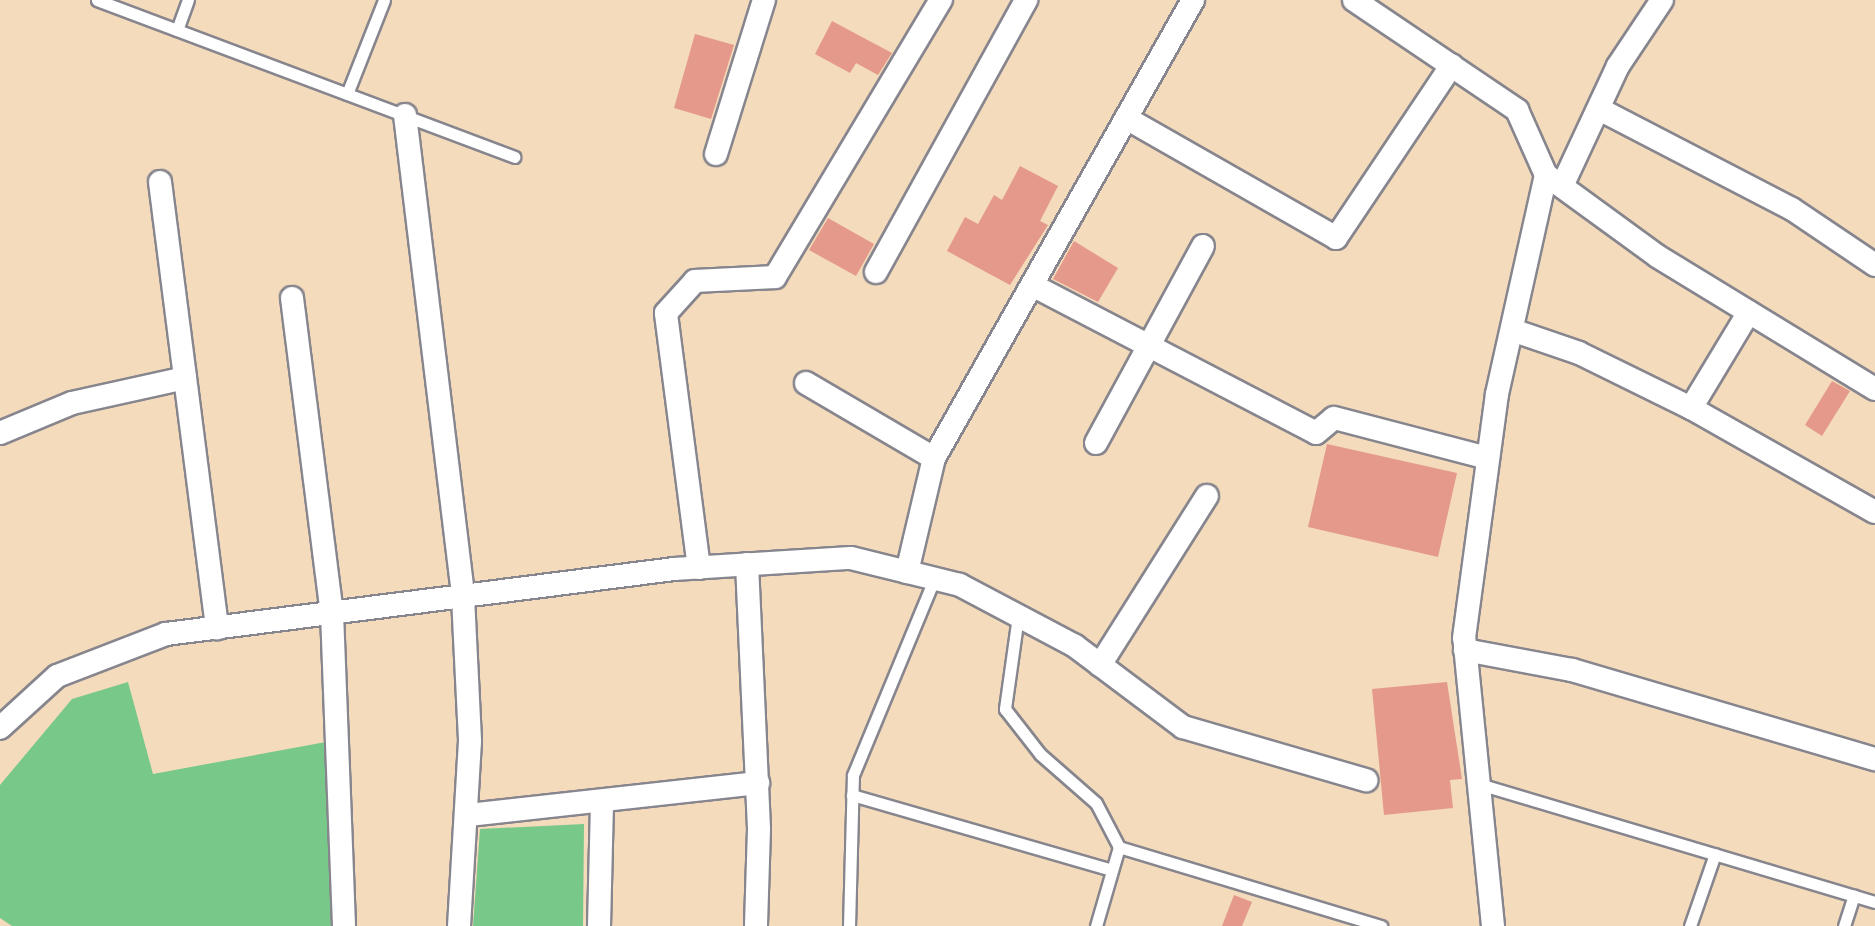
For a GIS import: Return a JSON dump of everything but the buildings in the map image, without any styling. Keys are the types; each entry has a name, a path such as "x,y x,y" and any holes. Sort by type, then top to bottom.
{"street":[{"path":"716,154 764,0"},
{"path":"699,568 666,313 695,282 776,277 941,0"},
{"path":"876,272 1026,0"},
{"path":"907,572 934,458 1193,0"},
{"path":"1354,0 1517,110 1554,180 1749,312 1875,389"},
{"path":"1493,926 1465,650 1488,458 1512,330 1554,180 1601,110 1618,66 1662,0"},
{"path":"1126,118 1336,238 1452,66"},
{"path":"1601,110 1792,208 1875,266"},
{"path":"405,116 463,596 468,814 460,926"},
{"path":"160,182 217,628"},
{"path":"1096,444 1203,246"},
{"path":"1032,285 1316,433 1334,418 1488,458"},
{"path":"292,298 332,613 344,926"},
{"path":"1691,408 1749,312"},
{"path":"1512,330 1579,353 1691,408 1875,512"},
{"path":"0,433 72,402 185,378"},
{"path":"806,384 934,458"},
{"path":"1100,665 1208,496"},
{"path":"0,728 57,676 166,634 699,568 851,558 934,579 1018,616 1100,665 1183,727 1366,780"},
{"path":"747,564 758,783 756,926"},
{"path":"1465,650 1572,670 1875,759"},
{"path":"468,814 758,783"},
{"path":"600,926 602,802"}],"lane":[{"path":"97,0 514,156"},
{"path":"177,30 188,0"},
{"path":"347,94 384,0"},
{"path":"849,926 853,776 934,579"},
{"path":"1018,616 1006,668 1005,709 1040,754 1096,804 1119,847 1381,926"},
{"path":"1479,784 1875,902"},
{"path":"852,795 1111,870"},
{"path":"1096,926 1119,847"},
{"path":"1690,926 1715,854"},
{"path":"1844,926 1854,896"}],"green space":[{"path":"128,682 153,774 342,739 340,926 12,926 0,918 0,785 72,699"},
{"path":"584,824 583,926 473,926 480,829"}]}
